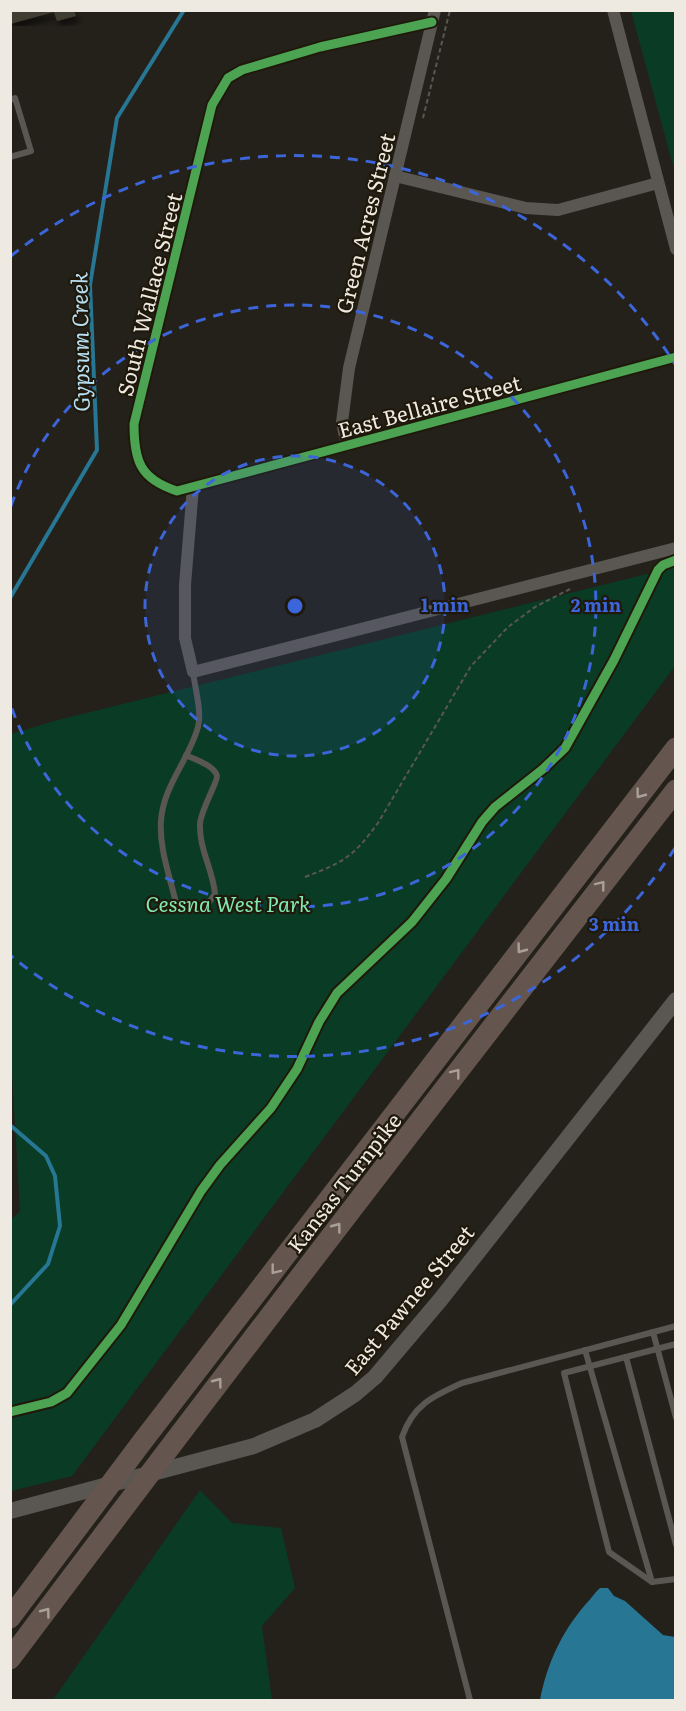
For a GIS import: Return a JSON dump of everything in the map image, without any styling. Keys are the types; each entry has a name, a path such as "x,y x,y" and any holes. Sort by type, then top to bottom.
{"highway":[{"name":"Kansas Turnpike","path":"10,1618 142,1442 675,748"},
{"name":"Kansas Turnpike","path":"10,1659 183,1428 675,790"}],"main road":[{"name":"East Pawnee Street","path":"10,1511 254,1446 315,1420 356,1394 375,1377 441,1299 675,1000"}],"street":[{"path":"613,10 675,249"},
{"name":"South Wallace Street","path":"193,487 177,491 151,479 141,468 134,446 134,424 212,105 228,78 242,69 434,16"},
{"name":"Green Acres Street","path":"347,446 342,422 349,368 434,16"},
{"path":"395,176 526,208 558,210 658,183"},
{"name":"East Bellaire Street","path":"193,487 675,357"},
{"path":"193,487 185,585 185,638 193,672 675,548"}],"lane":[{"path":"10,100 15,98 31,151 10,157"},
{"path":"186,755 211,768 217,779 208,795 200,822 200,838 214,894 207,906 184,911 176,903 163,849 161,821 169,788 198,726 198,706 193,672"},
{"path":"470,1701 402,1437 408,1421 435,1395 462,1383 675,1326"},
{"path":"652,1332 675,1418"},
{"path":"675,1344 564,1373 609,1552 652,1582 675,1579"},
{"path":"585,1350 652,1582"},
{"path":"626,1357 675,1545"}],"path":[{"path":"422,122 450,10"},
{"path":"305,877 347,859 378,824 471,666 508,627 536,607 571,588"}],"green space":[{"path":"631,11 675,11 675,173"},
{"name":"Cessna West Park","path":"675,567 675,666 72,1476 11,1491 10,1221 20,1211 10,1037 11,734 54,721"},
{"path":"200,1490 232,1523 281,1528 295,1588 262,1626 272,1700 53,1700"}],"water":[{"path":"600,1588 608,1588 614,1596 625,1601 663,1635 675,1637 675,1700 540,1700 551,1662 562,1638 576,1616"}],"building":[{"path":"10,10 74,10 76,16 57,21 54,12 10,24"}],"waterway":[{"name":"Gypsum Creek","path":"10,598 97,450 90,285 117,118 184,10"},
{"name":"Gypsum Creek","path":"10,1125 46,1156 55,1176 60,1226 48,1264 10,1305"}],"cycle path":[{"path":"432,22 320,47 242,70 228,78 212,105 134,424 138,458 147,474 155,481 177,491 676,357"},
{"path":"10,1412 51,1402 67,1393 121,1325 201,1191 220,1165 271,1108 297,1069 319,1022 337,993 412,922 446,879 482,822 495,807 543,769 565,748 614,660 658,570 663,565 676,560"}]}
